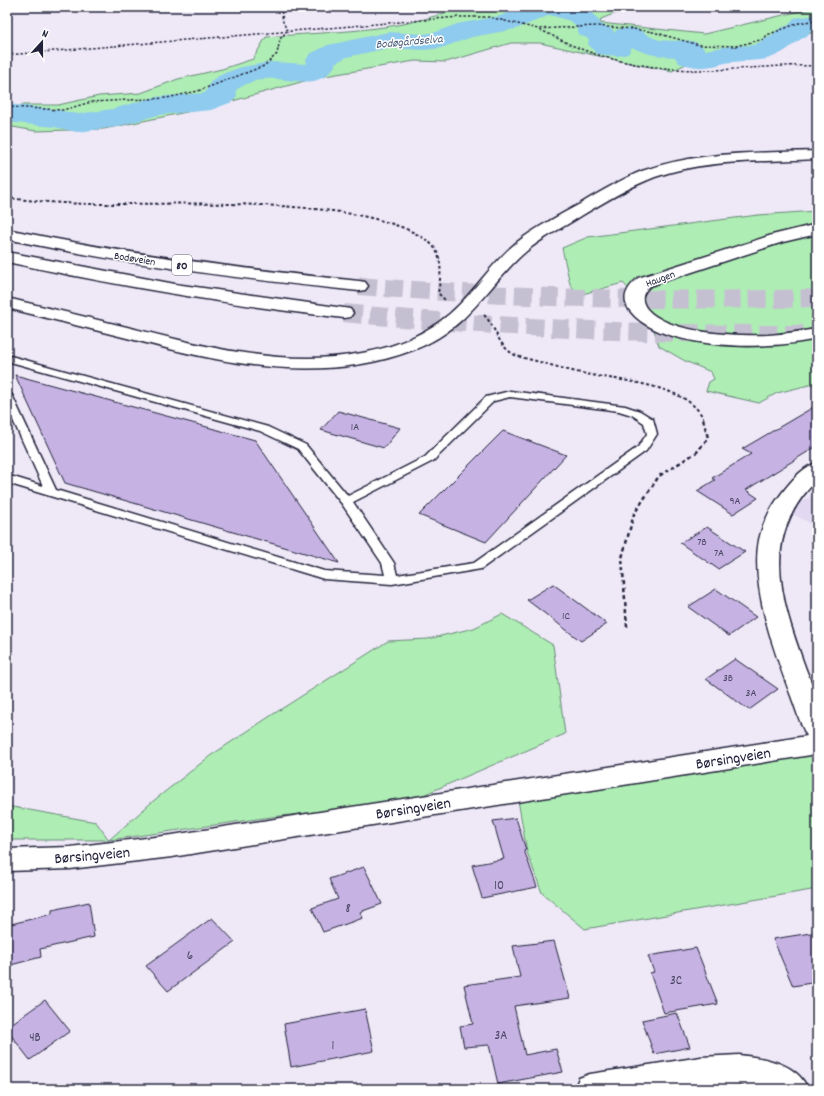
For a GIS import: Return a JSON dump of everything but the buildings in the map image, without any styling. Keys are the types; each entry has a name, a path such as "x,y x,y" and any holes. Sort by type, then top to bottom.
{"main road":[{"path":"7,303 190,348 247,360 300,365 340,363 359,360 395,351 411,345 439,330 465,308 505,262 528,242 606,195 643,176 668,168 696,163 817,155"},
{"name":"Haugen","path":"817,229 778,238 644,282 635,290 632,298 636,309 658,326 703,336 731,340 767,340 817,334"},
{"name":"Bodøveien","path":"7,234 99,252 183,265 359,286"},
{"name":"Bodøveien","path":"7,257 150,286 223,298 344,313"},
{"path":"817,469 794,492 785,504 770,540 769,559 774,602 817,732"},
{"name":"Børsingveien","path":"7,860 70,858 172,846 817,744"},
{"path":"590,1089 701,1072 739,1070 760,1072 777,1078 792,1089"}],"lane":[{"path":"7,358 264,429 302,446 346,501 388,563 392,580"},
{"path":"8,477 52,493 324,575 392,580 477,566 642,449 652,434 649,421 636,413 621,408 510,394 490,400 429,459 346,501"},
{"path":"7,395 52,493"}],"path":[{"path":"281,7 283,22 287,30"},
{"path":"7,55 287,30 459,17 490,17 514,22 538,30 594,53 674,69 704,70 817,66"},
{"path":"538,30 596,26 633,29 653,32 699,45 727,47 759,41 767,36 799,23 817,20"},
{"path":"7,107 63,110 91,102 166,98 198,91 264,66 277,54 280,39 287,30"},
{"path":"7,198 93,204 275,207 359,215 388,222 410,230 429,242 437,254 442,266 438,293 448,303"},
{"path":"481,312 491,321 493,331 500,344 514,354 582,373 675,394 695,406 704,419 708,438 697,452 659,476 634,514 622,558 627,627"}],"shaded area":[{"path":"817,492 817,527 793,514 797,505"}],"green space":[{"path":"460,7 631,7 601,19 600,23 704,34 817,7 817,31 752,51 725,53 694,60 672,71 540,43 511,43 446,62 415,61 319,77 211,107 104,129 36,131 7,126 7,115 21,105 58,105 99,96 141,93 178,79 222,69 253,59 266,37 364,30 413,22 437,16"},
{"path":"817,211 817,383 777,393 759,403 706,391 709,382 714,379 711,372 685,361 659,346 647,308 623,283 579,295 570,284 562,248 588,237 758,215"},
{"path":"502,614 553,645 565,734 423,795 346,809 271,817 109,840 152,802 210,756 388,641 428,639 474,628"},
{"path":"817,754 817,889 585,929 542,893 527,852 518,800"},
{"path":"7,806 96,822 109,840 7,840"}],"waterway":[{"name":"Bodøgårdselva","path":"7,113 54,118 77,123 116,118 155,106 211,101 222,96 221,87 238,77 252,73 265,70 299,73 315,72 321,66 320,60 338,51 388,40 424,42 441,40 466,30 507,23 526,14 548,7"},
{"name":"Bodøgårdselva","path":"550,7 568,10 579,15 587,23 589,29 603,35 602,44 607,48 618,48 626,36 630,35 655,48 690,49 692,51 688,55 689,57 703,59 731,54 760,53 782,41 788,35 798,31 803,24 817,23"}],"tunnel":[{"path":"359,286 474,294 588,298 702,300 817,298"},
{"path":"344,313 462,323 580,330 817,334"}]}
